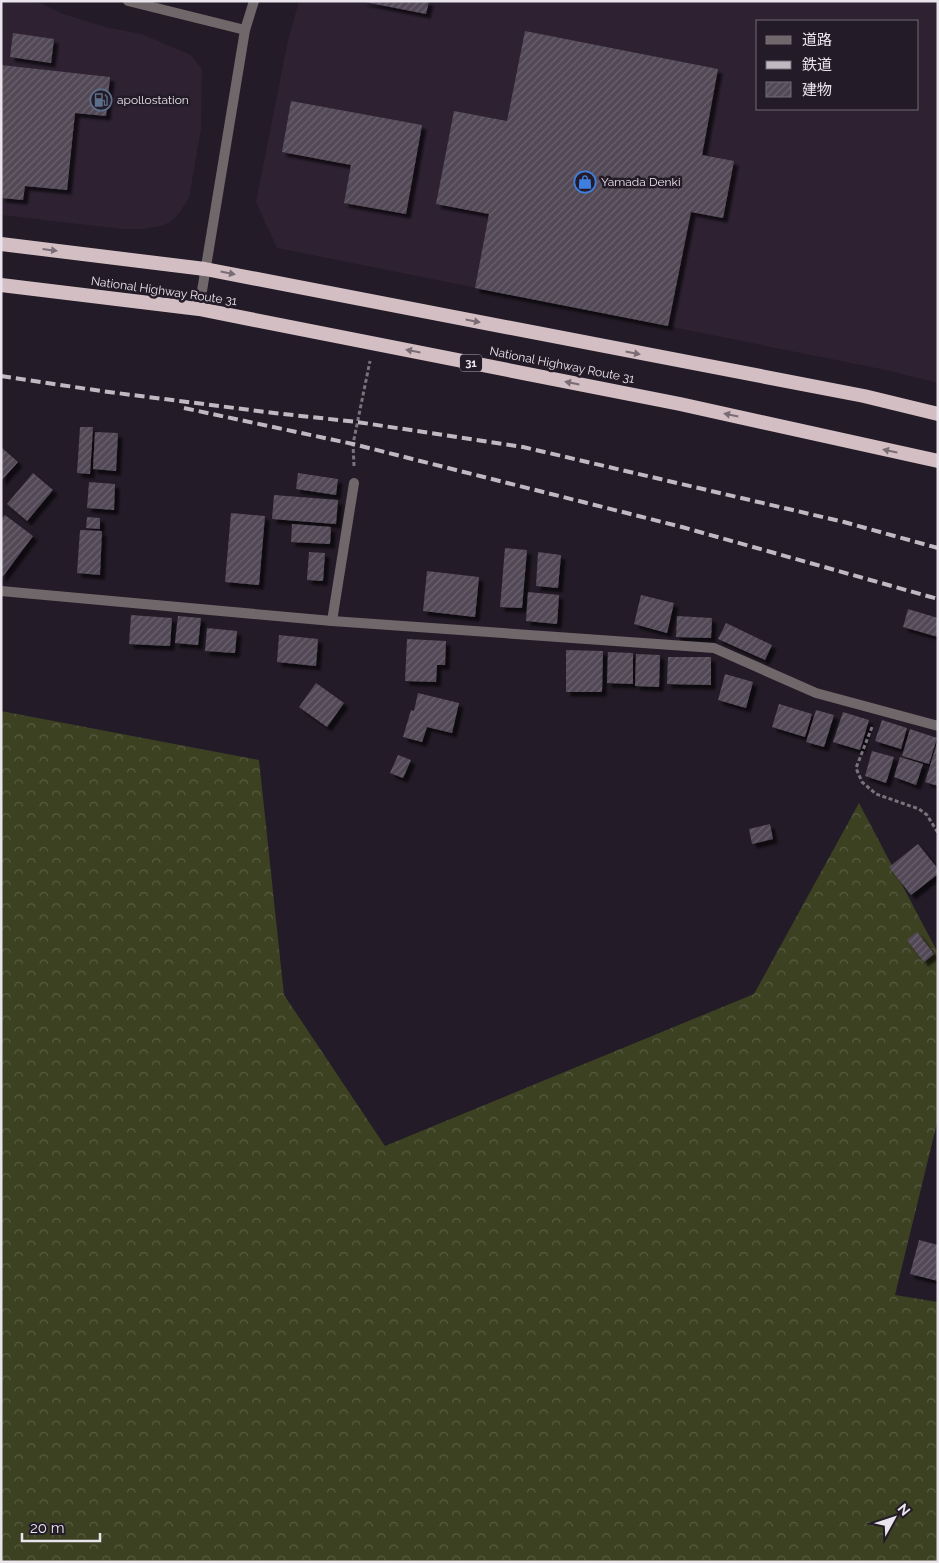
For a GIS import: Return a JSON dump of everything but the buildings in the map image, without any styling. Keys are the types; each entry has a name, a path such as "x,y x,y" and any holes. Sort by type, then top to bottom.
{"highway":[{"name":"National Highway Route 31","path":"1,244 205,269 864,396 938,414"},
{"name":"National Highway Route 31","path":"1,285 200,309 680,404 938,461"}],"street":[{"path":"128,1 245,30"},
{"path":"200,309 245,30 254,1"},
{"path":"332,620 354,482"},
{"path":"1,591 332,620 714,648 816,694 938,726"}],"path":[{"path":"354,482 354,444 374,344"},
{"path":"878,710 856,768 862,782 876,794 919,809 927,815 938,832"}],"shaded area":[{"name":"apollostation","path":"1,1 37,1 61,13 105,27 142,34 191,55 202,70 201,129 189,198 180,212 170,222 161,226 143,229 122,229 1,215"},
{"path":"299,1 938,1 938,383 886,370 277,248 256,202 288,40"}],"green space":[{"path":"1,711 259,760 284,995 385,1146 754,994 859,803 938,953 938,1119 895,1295 938,1302 938,1562 1,1562"}],"railway":[{"path":"1,376 101,391 357,422 523,447 844,522 938,548"},
{"path":"184,408 353,444 682,527 938,599"}],"place":[{"name":"apollostation","path":"101,100"},
{"name":"Yamada Denki","path":"585,182"}]}
